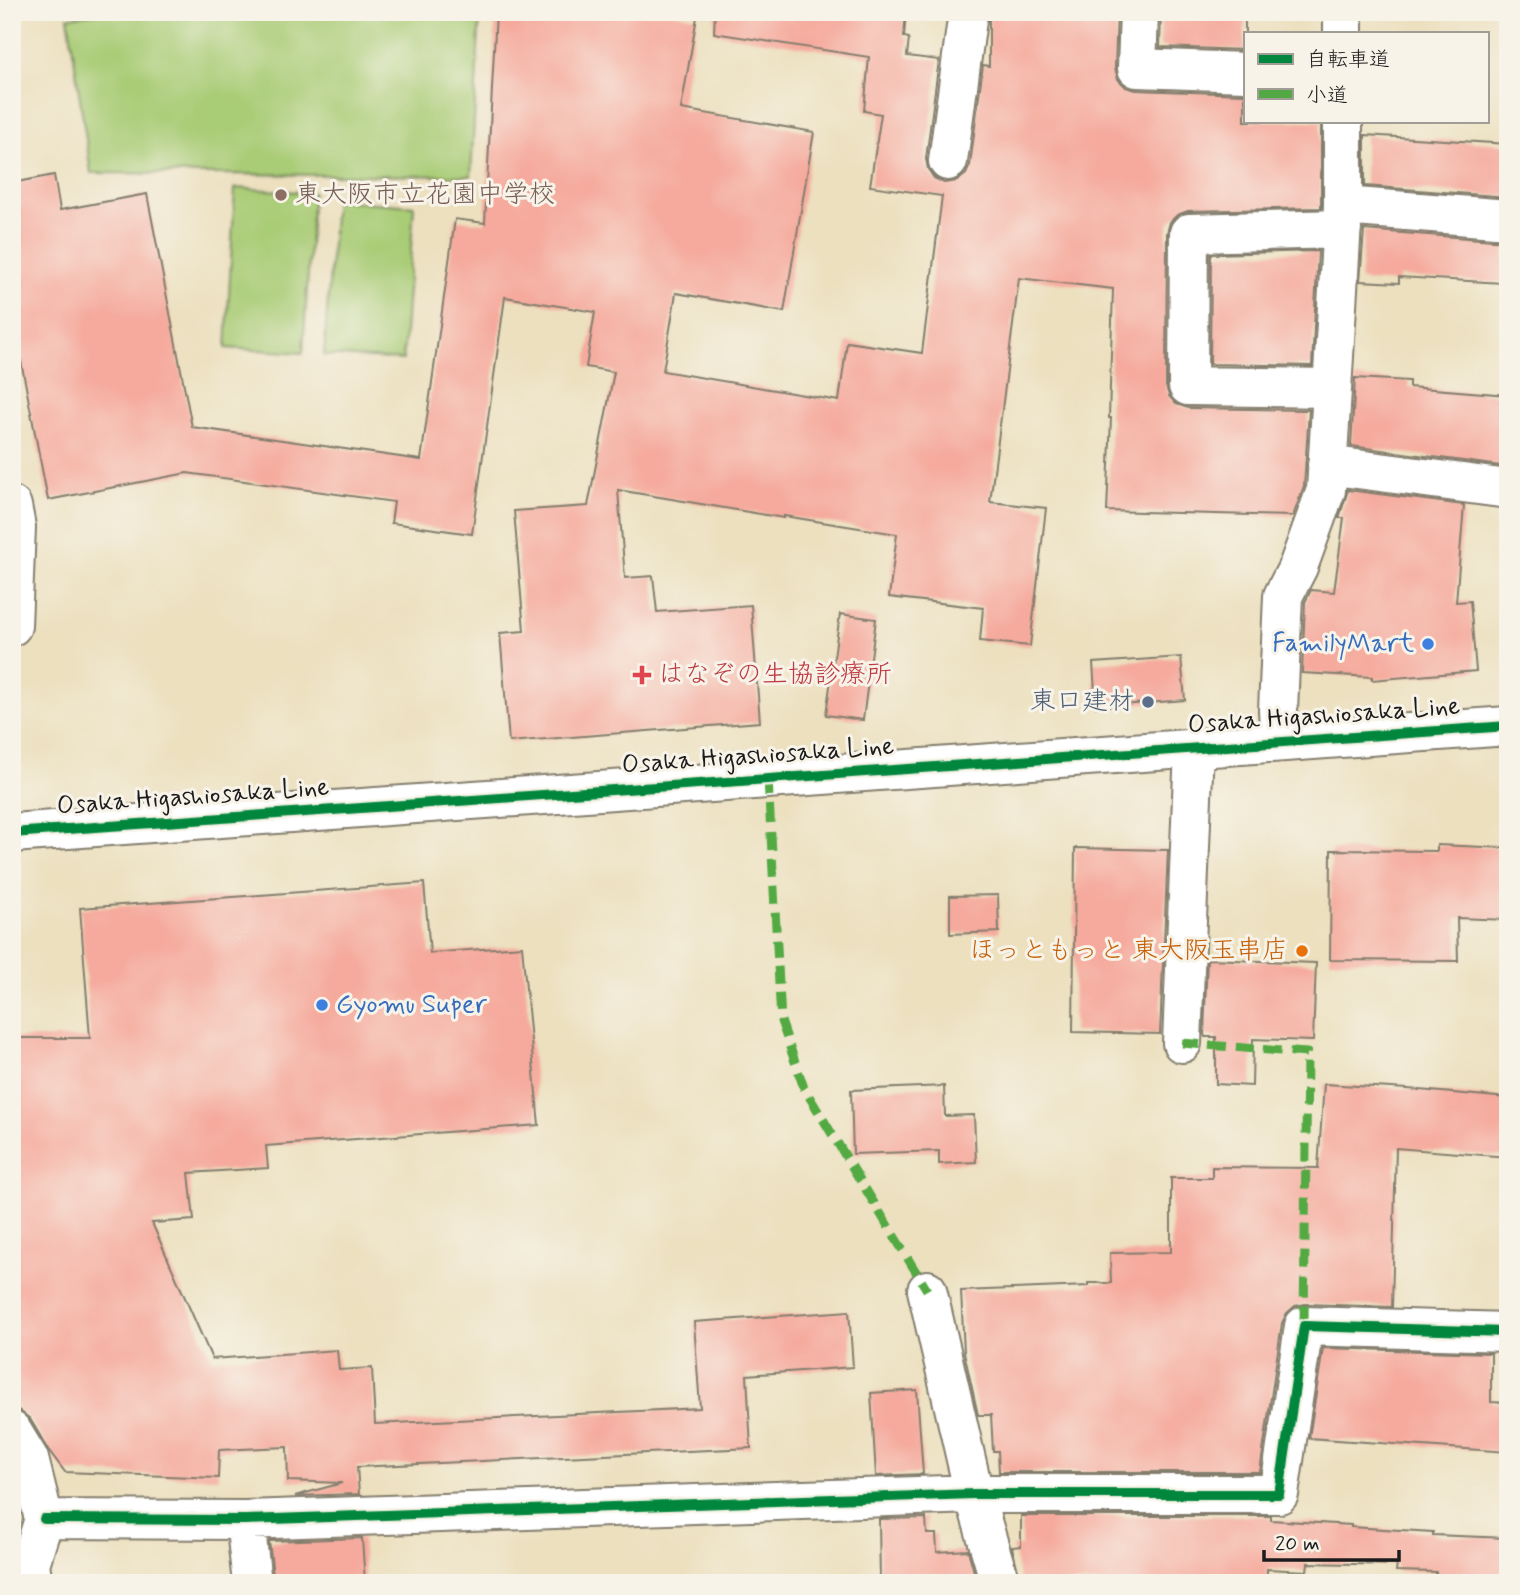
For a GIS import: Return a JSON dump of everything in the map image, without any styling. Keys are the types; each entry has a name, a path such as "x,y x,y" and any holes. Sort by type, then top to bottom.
{"street":[{"path":"948,161 968,12"},
{"path":"1139,12 1137,68 1244,72"},
{"path":"1343,12 1343,32"},
{"path":"1280,742 1278,710 1283,596 1298,567 1326,490 1343,217 1343,122"},
{"path":"1332,388 1188,386 1189,233 1343,217 1508,219"},
{"path":"1327,465 1508,489"},
{"path":"12,506 16,527 12,626"},
{"name":"Osaka Higashiosaka Line","path":"12,833 1508,726"},
{"path":"1182,1043 1194,748"},
{"path":"927,1290 974,1494 1000,1583"},
{"path":"44,1519 245,1520 974,1494 1279,1494 1304,1326 1508,1332"},
{"path":"12,1431 29,1458 44,1519 25,1572"},
{"path":"245,1520 252,1583"}],"green space":[{"path":"110,12 480,12 471,176 91,173 68,17"},
{"path":"235,188 313,193 303,353 226,348"},
{"path":"335,200 414,206 403,360 324,355"}],"building":[{"path":"496,12 670,12 697,17 681,109 814,132 784,312 676,293 663,371 839,401 847,342 922,353 942,196 870,186 881,114 864,111 869,57 714,33 715,12 906,12 904,37 909,38 907,56 939,60 926,159 934,178 944,183 957,181 966,174 970,165 983,65 989,66 989,12 1117,12 1115,68 1118,79 1126,87 1136,90 1244,94 1244,122 1321,122 1321,208 1188,211 1177,215 1170,222 1167,233 1166,386 1169,396 1176,404 1188,408 1309,410 1304,486 1293,516 1107,511 1113,289 1019,278 990,502 1046,508 1030,646 980,641 983,608 889,597 897,534 618,490 625,578 653,576 657,612 751,605 760,722 509,742 500,633 524,631 514,511 588,506 614,372 586,367 595,312 505,297 472,534 391,523 394,502 187,473 48,500 12,315 12,183 54,175 60,210 147,194 192,427 421,460 455,219 485,223"},
{"path":"1161,12 1245,12 1244,50 1160,47"},
{"path":"1365,135 1508,144 1508,197 1365,186"},
{"path":"1364,230 1506,241 1503,283 1399,277 1399,283 1360,281"},
{"path":"1318,251 1312,366 1210,364 1211,254"},
{"path":"1355,378 1409,381 1409,387 1508,395 1508,467 1351,446"},
{"path":"1348,490 1464,505 1456,602 1470,601 1476,671 1372,680 1372,677 1302,673 1305,602 1311,590 1334,592 1344,518 1339,518"},
{"path":"840,614 876,619 863,720 826,715"},
{"path":"1181,657 1185,700 1096,707 1093,663"},
{"path":"1437,845 1508,848 1508,920 1457,918 1458,961 1330,960 1331,850 1437,851"},
{"path":"1075,848 1168,850 1160,1034 1073,1032"},
{"path":"424,883 430,953 522,946 539,1125 266,1146 268,1168 189,1173 194,1220 152,1223 212,1359 337,1350 339,1370 372,1368 375,1424 700,1408 694,1322 849,1311 853,1367 747,1375 751,1448 357,1467 359,1494 295,1496 342,1483 288,1481 287,1447 219,1450 218,1478 65,1472 30,1419 12,1405 12,1038 90,1038 80,908"},
{"path":"998,895 999,932 950,934 950,896"},
{"path":"1207,959 1316,963 1313,1041 1253,1039 1252,1086 1216,1084 1216,1037 1205,1037 1204,1034"},
{"path":"1324,1084 1508,1098 1508,1157 1396,1148 1392,1307 1305,1304 1295,1306 1287,1313 1282,1323 1260,1472 999,1472 998,1451 993,1451 991,1415 978,1415 964,1352 961,1291 1111,1283 1110,1253 1171,1252 1171,1178 1212,1178 1212,1167 1318,1168"},
{"path":"944,1086 945,1116 974,1115 976,1162 939,1164 939,1151 853,1154 851,1090"},
{"path":"1323,1348 1491,1353 1491,1402 1508,1403 1508,1452 1309,1438"},
{"path":"917,1390 923,1474 876,1476 871,1393"},
{"path":"1021,1516 1271,1516 1271,1520 1433,1532 1433,1535 1508,1538 1508,1578 1396,1571 1397,1565 1308,1563 1307,1571 1267,1569 1267,1583 1021,1583 1012,1547 1021,1546"},
{"path":"926,1518 927,1534 936,1534 937,1552 968,1550 977,1583 880,1583 879,1519"},
{"path":"362,1538 365,1583 274,1583 269,1541"}],"marked path":[{"path":"768,778 781,1021 804,1088 927,1290"},
{"path":"1182,1043 1307,1053 1304,1326"}],"cycle path":[{"path":"12,833 1508,726"},
{"path":"44,1519 245,1520 974,1494 1279,1494 1304,1326 1508,1332"}],"place":[{"name":"東大阪市立花園中学校","path":"281,195"},
{"name":"FamilyMart","path":"1428,644"},
{"name":"はなぞの生協診療所","path":"642,675"},
{"name":"東口建材","path":"1148,702"},
{"name":"ほっともっと 東大阪玉串店","path":"1302,951"},
{"name":"Gyomu Super","path":"322,1005"}]}
